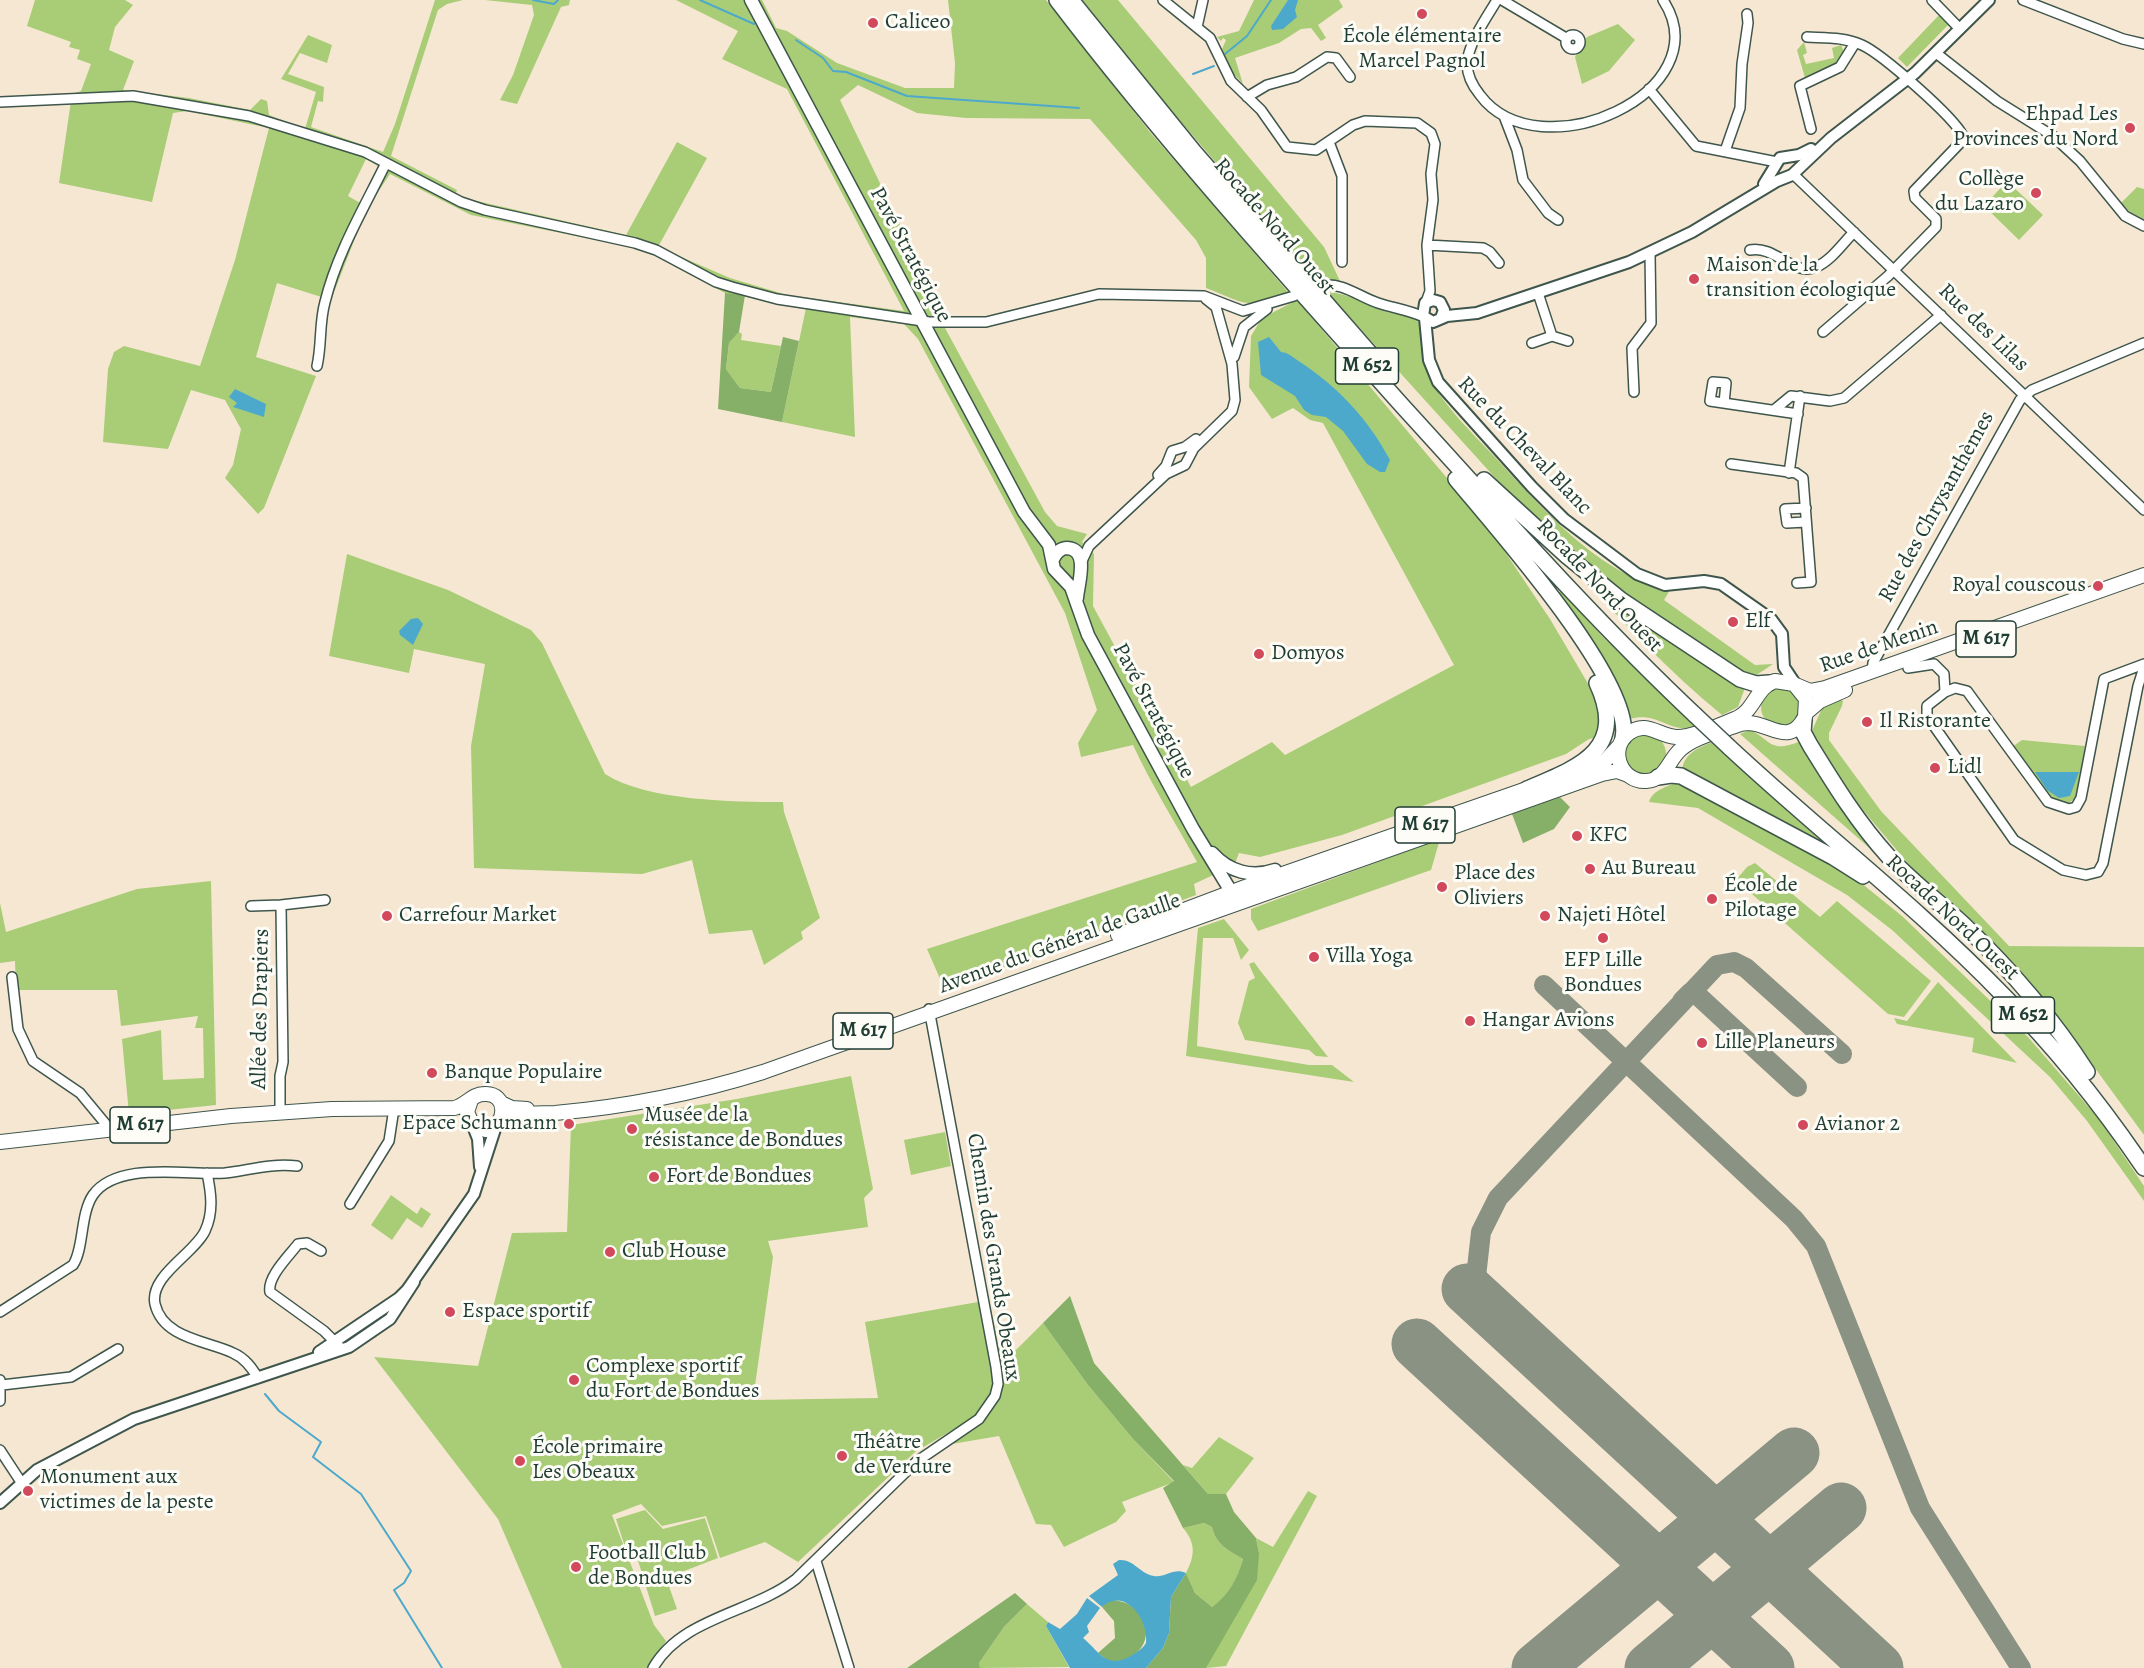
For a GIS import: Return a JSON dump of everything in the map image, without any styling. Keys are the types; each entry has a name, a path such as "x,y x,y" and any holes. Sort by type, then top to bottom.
{"highway":[{"name":"Rocade Nord Ouest","path":"1058,0 1171,143 1311,304 1580,600 2001,993 2079,1078 2144,1168"},
{"name":"Rocade Nord Ouest","path":"1071,0 1206,167 1484,480 1700,714"},
{"path":"1311,304 1557,602 1577,631 1616,700 1624,722 1621,742"},
{"path":"1484,480 1568,556 1632,608 1740,679 1756,684 1770,683"},
{"path":"1481,509 1550,602 1588,665 1606,705 1606,730 1595,752 1574,769 1527,789"},
{"path":"1805,717 1803,732 1810,745 1867,831 1903,871 1964,926 1997,960 2054,1025 2086,1072"},
{"name":"Rocade Nord Ouest","path":"1733,744 1977,955 2039,1017 2086,1072 2144,1150"},
{"path":"1658,777 1671,774 1681,776 1846,866 1897,903 2001,993"}],"main road":[{"name":"Pavé Stratégique","path":"751,0 1035,529 1049,545 1053,559"},
{"name":"Pavé Stratégique","path":"1035,529 1069,549"},
{"path":"1078,611 1081,565 1069,549 1059,551 1053,559 1054,571 1062,577 1074,576 1081,565"},
{"name":"Rue de Menin","path":"1805,717 1823,699 2144,575"},
{"name":"Pavé Stratégique","path":"1062,577 1073,591 1078,611 1230,898"},
{"name":"Rue de Menin","path":"1796,685 1815,690 2144,584"},
{"path":"1782,680 1796,685 1805,695 1805,717 1796,728 1786,732 1752,723 1740,724 1686,745 1658,777 1643,781 1628,776 1619,762 1621,742 1640,728 1683,737 1745,714 1770,683 1782,680"},
{"path":"1757,697 1756,712 1768,729"},
{"path":"1659,732 1669,744 1670,763"},
{"name":"Avenue du Général de Gaulle","path":"497,1125 513,1116 610,1106 724,1083 930,1010 1230,898 1337,855 1601,764 1614,754 1621,742"},
{"name":"Avenue du Général de Gaulle","path":"1230,898 1602,774 1617,771 1628,776"},
{"path":"1181,808 1215,856 1242,872 1262,874 1314,858 1337,855"},
{"name":"Avenue du Général de Gaulle","path":"501,1103 515,1109 565,1106 690,1086 785,1059 930,1010"},
{"path":"487,1094 501,1103 503,1114 497,1125 486,1130 471,1123 467,1110 471,1100 487,1094"},
{"name":"M 617","path":"0,1142 109,1128 332,1109 450,1108 463,1106 471,1100"},
{"name":"M 617","path":"280,1113 458,1116 471,1123"}],"street":[{"path":"1162,0 1212,40 1228,77 1261,110 1287,147 1312,151 1353,125 1365,121 1417,123 1428,129 1435,144 1431,174 1433,206 1427,245 1430,291 1422,310 1424,318"},
{"path":"1197,27 1203,0"},
{"path":"1497,0 1470,51 1467,70 1482,98 1504,116 1542,126 1583,124 1611,115 1649,89 1668,64 1674,44 1673,19 1663,0"},
{"path":"1502,0 1566,38"},
{"path":"1932,0 1960,29"},
{"path":"1320,286 1340,287 1377,303 1398,308 1433,322 1440,318 1474,314 1650,253 1692,232 1792,174 1831,138 1907,79 1989,0"},
{"path":"2023,0 2123,39 2144,44"},
{"path":"1725,152 1740,108 1747,14"},
{"path":"1807,37 1833,37 1855,43 1874,52 1907,79 1959,130 1963,139 1914,191 1914,198 1936,219 1937,224 1894,270 1823,332"},
{"path":"1811,129 1800,86 1840,67 1855,43"},
{"path":"1936,53 1993,98 2054,136 2080,161 2125,216 2144,226"},
{"path":"1247,97 1267,85 1296,77 1327,57 1336,58 1350,77"},
{"path":"1649,89 1696,146 1776,165"},
{"path":"0,102 133,96 179,102 249,116 365,152 461,202 485,210 635,243 656,250 716,282 777,299 925,321 986,322 1099,294 1209,297 1237,310 1244,318 1232,364"},
{"path":"1504,116 1517,150 1523,180 1546,210 1558,220"},
{"path":"1746,200 1768,181 1781,157 1802,154 1831,138"},
{"path":"1329,142 1341,170 1342,262"},
{"path":"1789,156 1796,162 1792,174"},
{"path":"317,366 321,348 321,320 333,277 386,163"},
{"path":"1776,165 1780,175 1792,174"},
{"name":"Rue des Lilas","path":"1792,174 2144,510"},
{"path":"1750,250 1766,249 1796,266 1810,269 1821,265 1854,232"},
{"path":"1427,245 1483,248 1489,250 1499,263"},
{"path":"1634,392 1632,348 1652,320 1650,253"},
{"path":"1428,350 1430,337 1444,311 1440,302 1430,291"},
{"path":"1538,293 1552,336"},
{"path":"1081,565 1089,546 1166,474 1185,465 1194,448 1232,411 1235,404 1228,342 1212,302 1187,296"},
{"path":"1220,325 1226,311 1277,303 1294,296"},
{"path":"1398,308 1440,302 1466,309 1489,309"},
{"path":"1220,325 1232,335 1277,303"},
{"path":"1774,410 1789,397 1800,396 1830,401 1844,398 1941,315"},
{"name":"Rue du Cheval Blanc","path":"1424,318 1432,372 1440,386 1532,487 1577,530 1651,582 1669,585 1708,582 1729,588 1777,625 1783,637 1784,667 1796,685"},
{"path":"1532,343 1552,336 1568,341"},
{"path":"2025,394 2144,343"},
{"path":"1069,549 1083,545 1165,468 1173,451 1193,442 1223,413 1230,402 1233,385"},
{"name":"Rue des Chrysanthèmes","path":"1872,672 1873,663 2025,394"},
{"path":"1790,473 1800,396"},
{"path":"1724,403 1798,414"},
{"path":"1180,449 1185,452 1188,459"},
{"path":"1169,458 1172,465 1178,468"},
{"path":"1731,464 1790,473 1803,478 1811,582 1797,583"},
{"path":"1806,508 1785,509 1787,523 1806,522"},
{"path":"1770,683 1777,672 1782,651"},
{"path":"1908,668 1934,664 1945,677 1945,692"},
{"path":"2144,666 2103,863 2098,872 2090,875 2063,870 2013,837 1927,716 1927,706 1945,692 1955,688 1967,691 2048,802 2069,809 2076,807 2080,798 2104,679 2144,666"},
{"name":"Allée des Drapiers","path":"251,906 325,900"},
{"name":"Allée des Drapiers","path":"280,1113 280,1076 283,1062 282,905"},
{"path":"12,977 18,1029 33,1061 80,1093 109,1128"},
{"name":"Chemin des Grands Obeaux","path":"653,1668 664,1652 680,1638 782,1589 816,1562 916,1462 979,1419 993,1401 998,1388 996,1367 930,1010"},
{"path":"350,1204 389,1141 393,1115"},
{"path":"471,1123 477,1137 480,1158 474,1194"},
{"path":"0,1503 21,1482 48,1464 134,1419 258,1378 307,1359 390,1319 474,1194 497,1125"},
{"path":"0,1312 73,1265 78,1255 79,1237 91,1197 106,1183 148,1172 207,1173 231,1172 271,1165 297,1166"},
{"path":"207,1173 212,1202 206,1229 194,1247 165,1276 156,1294 156,1306 161,1317 180,1333 201,1344 237,1355 248,1364 258,1378"},
{"path":"321,1251 307,1243 298,1244 269,1286 274,1297 338,1346"},
{"path":"0,1401 1,1382 71,1377 118,1349"},
{"path":"0,1450 21,1482"},
{"path":"816,1562 849,1668"}],"green space":[{"path":"35,0 125,0 133,5 115,27 109,50 134,61 123,90 189,98 250,110 261,99 267,101 269,115 305,129 316,92 281,79 308,35 332,45 327,63 300,53 288,74 324,87 323,102 318,101 311,127 383,152 395,124 435,0 463,0 447,4 438,10 391,156 457,190 455,196 626,235 677,142 707,158 658,247 730,278 787,295 904,311 787,89 722,59 738,31 676,0 762,0 776,28 787,31 837,63 905,88 954,88 955,63 948,0 1046,0 1149,131 1288,292 1263,301 1246,303 1206,288 1206,258 1196,240 1090,119 966,118 917,113 858,85 840,100 940,308 945,328 1045,512 1057,526 1087,534 1082,542 1094,554 1093,606 1191,787 1272,742 1285,755 1454,665 1323,423 1310,420 1293,408 1272,419 1249,387 1251,336 1262,318 1297,300 1489,528 1550,619 1600,704 1599,737 1589,739 1566,754 1342,835 1260,857 1239,853 1231,874 1227,878 1222,871 1194,884 1196,895 945,990 927,949 1197,862 1133,745 1081,757 1078,743 1097,710 1065,613 918,339 904,324 850,317 855,437 782,422 806,308 725,293 650,253 621,245 471,215 390,174 366,210 331,300 277,283 256,357 316,376 264,508 258,514 225,478 233,465 241,429 225,400 191,390 168,449 103,442 108,369 114,352 124,346 200,366 235,260 269,128 187,111 173,113 152,202 59,183 72,94 81,91 91,64 77,59 80,50 69,47 71,42 27,26","holes":["366,159 381,168 362,204 348,196"]},
{"path":"485,0 570,0 569,5 561,7 517,104 500,100 513,75 534,15 532,5"},
{"path":"1082,0 1118,0 1324,247 1340,281 1318,280 1307,269 1176,116"},
{"path":"1254,0 1339,0 1343,7 1318,25 1326,38 1321,41 1311,28 1301,29 1279,43 1235,58 1243,84 1231,71 1222,49 1226,40 1223,38 1221,41 1217,37 1239,31"},
{"path":"1940,14 1950,23 1907,67 1898,58"},
{"path":"1618,24 1635,40 1609,71 1582,84 1575,57 1587,37"},
{"path":"1804,42 1807,53 1803,55 1806,64 1834,58 1832,48 1841,45 1845,54 1833,66 1805,78 1797,50"},
{"path":"2007,181 2043,215 2019,240 1984,206"},
{"path":"2137,187 2144,189 2144,219 2131,213 2121,203"},
{"path":"1327,292 1344,295 1383,311 1415,318 1422,331 1429,377 1439,394 1468,429 1550,516 1595,554 1619,570 1644,582 1670,590 1664,600 1755,665 1773,664 1752,678 1645,612 1551,536 1498,481"},
{"path":"725,293 745,295 739,332 729,343 726,369 740,388 771,392 783,337 799,341 782,422 718,409"},
{"path":"739,332 742,334 741,340 781,346 771,392 740,388 726,369 729,343"},
{"path":"347,554 448,590 531,630 542,643 605,774 623,783 667,795 716,800 783,802 784,812 820,918 801,932 803,939 764,965 752,930 709,934 692,860 642,874 474,868 471,746 485,664 414,649 409,673 329,656"},
{"path":"1577,572 1746,685 1738,707 1722,715 1702,699 1629,628"},
{"path":"1561,591 1602,636 1696,727 1678,728 1640,717 1629,719 1607,672 1558,593"},
{"path":"1781,687 1795,693 1801,707 1795,721 1781,727 1767,721 1761,707 1767,693"},
{"path":"1839,699 1843,701 1842,706 1829,733 1829,740 1881,811 2009,946 2144,947 2144,1135 2067,1030 1954,906 1916,873 1862,809 1810,735 1824,704"},
{"path":"1750,730 1777,746 1791,745 1801,741 1883,860 1740,734"},
{"path":"1645,733 1660,739 1666,754 1660,769 1645,775 1630,769 1624,754 1630,739"},
{"path":"2022,740 2085,746 2076,798 2066,805 2052,801 2012,747"},
{"path":"1712,742 1834,852 1682,771 1688,756"},
{"path":"1679,781 1850,874 1902,916 2028,1037 2099,1119 2144,1186 2144,1201 2087,1121 2050,1077 1892,930 1847,895 1698,808 1649,802 1657,791"},
{"path":"1560,797 1570,807 1554,829 1523,843 1512,814"},
{"path":"1440,839 1431,870 1258,931 1251,919 1251,909"},
{"path":"1755,863 1820,917 1837,901 1931,981 1904,1017 1888,1014 1736,880 1747,867"},
{"path":"211,881 216,1105 129,1114 122,1039 161,1030 163,1080 204,1078 203,1028 195,1028 198,1016 121,1026 117,990 16,990 15,961 0,963 0,903 6,932 137,889"},
{"path":"1224,919 1249,950 1241,960 1233,938 1203,938 1197,1046 1309,1065 1332,1065 1354,1082 1186,1056 1198,928"},
{"path":"1254,962 1328,1057 1316,1056 1309,1050 1245,1040 1238,1023 1249,981 1255,978 1249,964"},
{"path":"1938,982 2017,1063 1972,1052 1974,1038 1897,1024 1894,1018 1907,1021"},
{"name":"Complexe sportif du Fort de Bondues","path":"851,1076 873,1189 864,1198 868,1227 768,1241 773,1257 753,1400 878,1398 865,1322 989,1300 998,1344 1006,1356 1017,1349 1043,1323 1088,1385 1133,1439 1174,1482 1122,1502 1126,1511 1116,1522 1064,1547 1051,1525 1036,1524 999,1436 952,1444 956,1428 915,1452 798,1562 765,1542 720,1558 706,1516 662,1526 641,1504 612,1515 654,1625 666,1641 647,1668 562,1668 498,1519 374,1357 478,1366 512,1233 567,1232 571,1125 737,1099"},
{"path":"945,1132 951,1166 911,1175 904,1140"},
{"path":"391,1195 417,1214 421,1207 431,1214 422,1228 407,1218 392,1240 371,1225"},
{"path":"1070,1296 1094,1363 1208,1494 1226,1494 1234,1512 1256,1538 1259,1553 1257,1580 1206,1668 1146,1668 1163,1648 1169,1633 1171,1597 1186,1573 1195,1593 1212,1607 1232,1586 1243,1559 1220,1543 1212,1527 1204,1523 1183,1528 1163,1488 1174,1481 1133,1439 1088,1385 1043,1323"},
{"path":"1219,1437 1254,1458 1226,1494 1208,1494 1183,1465 1192,1468"},
{"path":"1308,1491 1317,1496 1226,1666 1206,1668 1259,1553 1256,1538 1273,1547"},
{"path":"645,1510 663,1529 705,1518 718,1558 666,1578 677,1609 655,1616 636,1554 628,1556 616,1519"},
{"path":"1204,1523 1212,1527 1216,1538 1223,1546 1243,1559 1232,1586 1212,1607 1195,1593 1186,1573 1193,1550 1190,1539 1183,1528"},
{"path":"1015,1593 1027,1604 1004,1627 979,1663 980,1668 907,1668"},
{"path":"1109,1600 1124,1602 1135,1609 1143,1618 1146,1629 1145,1640 1139,1650 1128,1659 1111,1663 1098,1653 1115,1638 1114,1621 1102,1607"},
{"path":"1027,1604 1048,1622 1046,1626 1069,1667 980,1668 979,1663 1004,1627"}],"water":[{"path":"1288,0 1298,0 1295,10 1297,17 1283,29 1272,30 1271,26"},
{"path":"1269,337 1281,352 1290,355 1325,380 1361,416 1390,460 1385,472 1380,472 1367,464 1343,431 1326,417 1312,415 1304,410 1295,396 1261,375 1258,342"},
{"path":"235,389 266,404 264,417 233,407 237,403 229,397"},
{"path":"418,618 423,624 413,645 400,635 399,631 411,619"},
{"path":"2035,772 2079,772 2070,796 2059,798 2047,790"},
{"path":"1119,1560 1129,1562 1154,1576 1177,1571 1186,1573 1171,1597 1169,1633 1163,1648 1146,1668 1070,1668 1046,1626 1048,1622 1060,1629 1077,1614 1087,1598 1100,1608 1087,1626 1089,1632 1083,1638 1102,1656 1119,1661 1135,1653 1146,1643 1144,1625 1134,1608 1119,1601 1102,1607 1089,1596 1118,1575 1113,1564"}],"waterway":[{"path":"533,0 554,4 558,0"},
{"path":"700,0 754,24"},
{"path":"1225,54 1247,36 1271,0"},
{"path":"796,40 823,58 833,71 846,72 907,96 1079,108"},
{"path":"1193,74 1214,66"},
{"path":"265,1394 279,1411 321,1442 313,1457 361,1494 411,1571 404,1583 394,1590 442,1668"}],"taxiway":[{"path":"1476,1277 1481,1232 1498,1198 1717,965 1734,962 1746,968 1842,1054"},
{"path":"1544,985 1794,1219 1816,1246 1920,1508 2021,1668"},
{"path":"1682,1001 1691,992 1695,993 1797,1087"}],"runway":[{"path":"1467,1289 1878,1668"},
{"path":"1417,1344 1769,1668"},
{"path":"1537,1668 1794,1453"},
{"path":"1650,1668 1841,1508"}],"place":[{"name":"École élémentaire Marcel Pagnol","path":"1422,14"},
{"name":"Caliceo","path":"873,23"},
{"name":"Ehpad Les Provinces du Nord","path":"2130,128"},
{"name":"Collège du Lazaro","path":"2036,193"},
{"name":"Maison de la transition écologique","path":"1694,279"},
{"name":"Royal couscous","path":"2098,586"},
{"name":"Elf","path":"1733,622"},
{"name":"Domyos","path":"1259,654"},
{"name":"Il Ristorante","path":"1867,722"},
{"name":"Lidl","path":"1935,768"},
{"name":"KFC","path":"1577,836"},
{"name":"Au Bureau","path":"1590,869"},
{"name":"Place des Oliviers","path":"1442,887"},
{"name":"École de Pilotage","path":"1712,899"},
{"name":"Carrefour Market","path":"387,916"},
{"name":"Najeti Hôtel","path":"1545,916"},
{"name":"EFP Lille Bondues","path":"1603,938"},
{"name":"Villa Yoga","path":"1314,957"},
{"name":"Hangar Avions","path":"1470,1021"},
{"name":"Lille Planeurs","path":"1702,1043"},
{"name":"Banque Populaire","path":"432,1073"},
{"name":"Epace Schumann","path":"569,1124"},
{"name":"Avianor 2","path":"1803,1125"},
{"name":"Musée de la résistance de Bondues","path":"632,1129"},
{"name":"Fort de Bondues","path":"654,1177"},
{"name":"Club House","path":"610,1252"},
{"name":"Espace sportif","path":"450,1312"},
{"name":"Complexe sportif du Fort de Bondues","path":"574,1380"},
{"name":"Théâtre de Verdure","path":"842,1456"},
{"name":"École primaire Les Obeaux","path":"520,1461"},
{"name":"Monument aux victimes de la peste","path":"28,1491"},
{"name":"Football Club de Bondues","path":"576,1567"}]}
